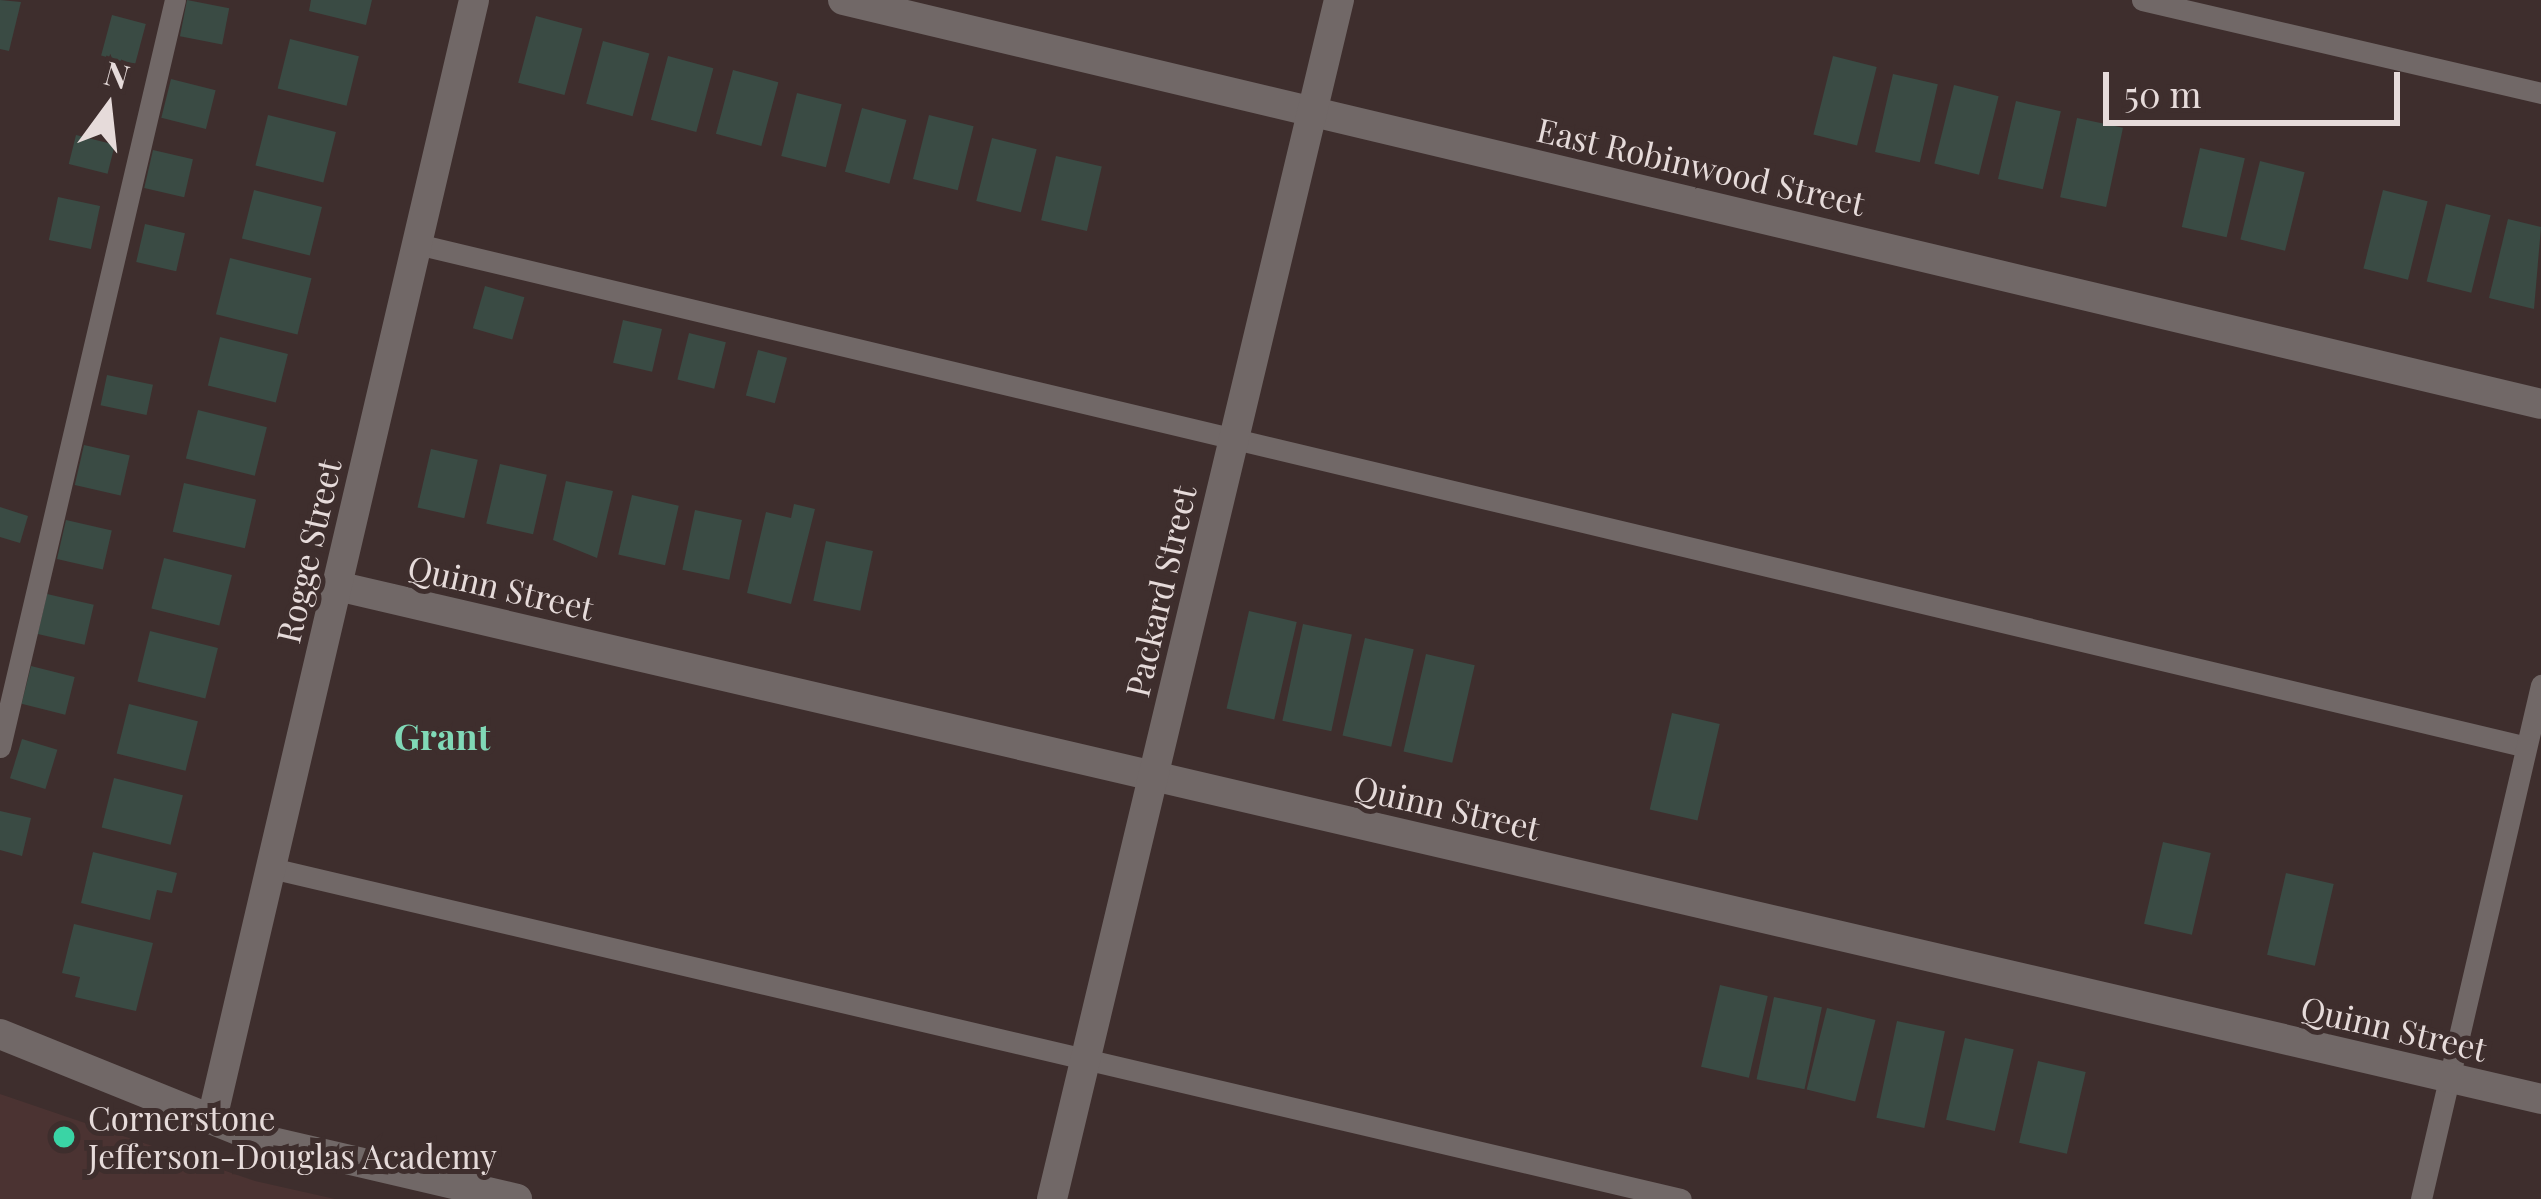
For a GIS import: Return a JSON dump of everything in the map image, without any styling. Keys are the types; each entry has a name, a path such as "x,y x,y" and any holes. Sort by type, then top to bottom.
{"street":[{"name":"Rogge Street","path":"212,1119 475,0"},
{"name":"East Robinwood Street","path":"843,0 2541,404"},
{"name":"Packard Street","path":"1052,1199 1339,0"},
{"name":"Quinn Street","path":"337,586 2541,1099"},
{"path":"0,1034 212,1119 517,1199"}],"lane":[{"path":"0,747 175,0"},
{"path":"2142,0 2541,93"},
{"path":"417,244 2527,747"},
{"path":"2421,1199 2541,685"},
{"path":"271,868 1681,1199"}],"shaded area":[{"name":"Cornerstone Jefferson-Douglas Academy","path":"0,1094 255,1181 335,1199 0,1199"}],"building":[{"path":"0,0 21,2 9,51 0,49"},
{"path":"187,0 229,8 222,45 180,36"},
{"path":"311,0 372,0 366,25 309,11"},
{"path":"112,15 146,24 135,65 101,56"},
{"path":"536,16 582,28 565,95 518,83"},
{"path":"290,39 359,56 347,106 278,88"},
{"path":"603,41 649,53 633,116 586,104"},
{"path":"668,56 713,68 696,132 651,120"},
{"path":"1833,56 1877,67 1857,145 1813,135"},
{"path":"733,70 778,82 761,146 716,134"},
{"path":"1893,74 1938,84 1920,162 1875,152"},
{"path":"171,79 216,90 206,129 161,118"},
{"path":"1954,85 1999,96 1979,175 1934,164"},
{"path":"797,93 842,104 826,167 781,156"},
{"path":"2016,101 2061,111 2043,189 1998,179"},
{"path":"862,108 906,120 889,184 845,172"},
{"path":"268,115 336,132 323,182 255,165"},
{"path":"929,115 974,126 958,190 913,179"},
{"path":"2077,118 2123,128 2106,207 2060,197"},
{"path":"76,135 115,145 108,174 69,164"},
{"path":"992,138 1037,149 1021,212 976,201"},
{"path":"2200,148 2245,158 2227,237 2182,227"},
{"path":"153,150 193,159 184,197 144,188"},
{"path":"1056,156 1102,167 1087,231 1041,220"},
{"path":"2260,161 2305,172 2285,251 2240,240"},
{"path":"254,190 322,207 310,255 242,239"},
{"path":"2383,190 2428,201 2408,280 2363,269"},
{"path":"58,197 100,206 91,249 49,240"},
{"path":"2446,204 2491,215 2471,293 2427,282"},
{"path":"2508,219 2541,227 2534,309 2489,298"},
{"path":"145,224 185,233 176,271 136,262"},
{"path":"230,258 312,278 297,335 216,314"},
{"path":"485,286 524,297 512,340 473,328"},
{"path":"623,320 662,329 652,372 613,363"},
{"path":"689,333 726,342 714,389 677,380"},
{"path":"220,337 288,354 276,402 208,386"},
{"path":"758,350 787,358 775,403 746,395"},
{"path":"107,375 153,385 147,415 101,405"},
{"path":"198,410 267,427 255,476 186,459"},
{"path":"84,445 130,456 121,496 75,485"},
{"path":"431,449 478,460 464,518 418,507"},
{"path":"500,464 547,475 533,534 486,523"},
{"path":"566,481 613,491 597,558 553,540"},
{"path":"184,483 256,500 245,548 173,532"},
{"path":"632,495 679,506 665,565 618,554"},
{"path":"794,504 815,509 791,604 747,593 766,512 791,518"},
{"path":"0,507 28,516 20,543 0,537"},
{"path":"695,510 742,520 729,580 682,570"},
{"path":"66,520 112,531 103,570 57,559"},
{"path":"826,541 873,551 860,611 813,601"},
{"path":"164,558 232,575 219,625 151,608"},
{"path":"47,594 94,605 85,645 38,634"},
{"path":"1249,611 1297,622 1274,719 1227,708"},
{"path":"1303,624 1352,634 1331,731 1282,721"},
{"path":"150,631 218,648 205,698 137,681"},
{"path":"1365,638 1414,649 1391,747 1343,735"},
{"path":"1426,654 1475,665 1452,763 1404,751"},
{"path":"31,666 75,677 65,715 22,704"},
{"path":"129,704 198,721 186,771 117,753"},
{"path":"1672,713 1720,724 1697,820 1650,809"},
{"path":"22,739 57,750 45,789 10,778"},
{"path":"114,778 183,795 171,845 102,827"},
{"path":"0,811 31,818 22,856 0,850"},
{"path":"2163,842 2211,853 2192,935 2144,924"},
{"path":"93,852 177,873 172,893 157,890 150,920 81,903"},
{"path":"2286,873 2334,884 2315,966 2267,955"},
{"path":"74,924 153,943 136,1011 75,997 80,977 62,973"},
{"path":"1720,985 1768,996 1749,1078 1701,1067"},
{"path":"1774,997 1822,1007 1804,1089 1757,1079"},
{"path":"1827,1008 1876,1020 1855,1102 1807,1090"},
{"path":"1897,1021 1945,1031 1924,1128 1876,1118"},
{"path":"1965,1038 2014,1049 1995,1131 1946,1120"},
{"path":"2038,1061 2086,1072 2067,1154 2019,1143"}],"place":[{"name":"Cornerstone Jefferson-Douglas Academy","path":"64,1137"}],"district":[{"name":"Grant","path":"442,736"}]}
